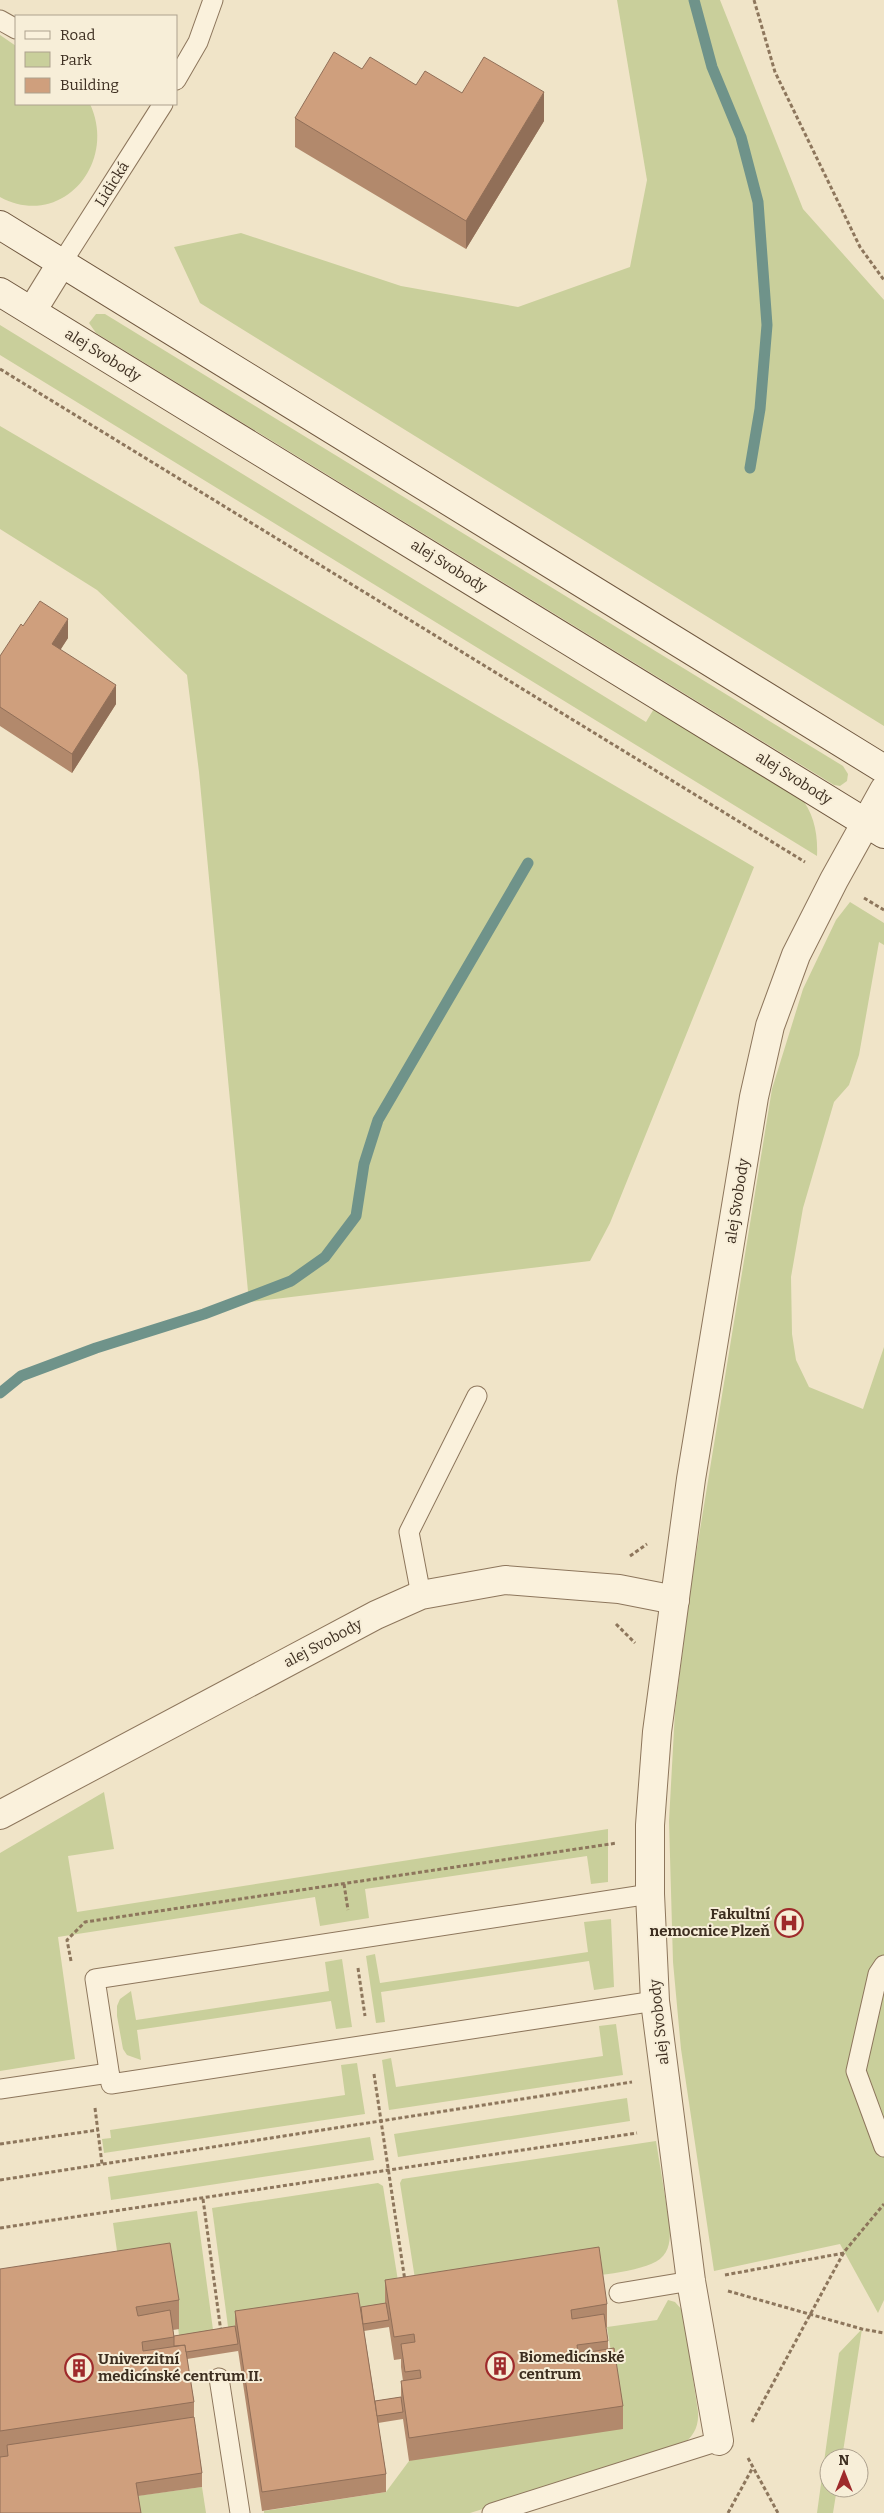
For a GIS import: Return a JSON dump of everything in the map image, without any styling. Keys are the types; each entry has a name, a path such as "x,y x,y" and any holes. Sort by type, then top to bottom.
{"street":[{"path":"0,225 884,769"},
{"path":"32,311 61,264"},
{"name":"alej Svobody","path":"0,292 874,828"},
{"name":"alej Svobody","path":"719,2441 692,2281 655,2001 650,1894 650,1826 657,1732 691,1479 754,1097 770,1026 796,955 834,880 874,828 884,790"},
{"name":"alej Svobody","path":"0,1815 376,1614 421,1595 505,1580 618,1589 675,1600"}],"lane":[{"path":"178,77 198,42 213,0"},
{"path":"0,20 15,28"},
{"name":"Lidická","path":"61,264 154,107"},
{"path":"421,1595 410,1532 477,1396"},
{"path":"650,1894 95,1979 111,2084 655,2001"},
{"path":"884,1964 878,1974 856,2071 884,2147"},
{"path":"0,2089 109,2073"},
{"path":"619,2292 692,2281"},
{"path":"219,2378 240,2513"},
{"path":"492,2513 719,2441"}],"path":[{"path":"754,0 775,72 860,247 884,280"},
{"path":"0,369 884,910"},
{"path":"0,2180 637,2082"},
{"path":"0,2144 98,2130"},
{"path":"0,2228 645,2132"},
{"path":"99,2140 102,2164"},
{"path":"388,2170 407,2289"},
{"path":"203,2199 221,2335"},
{"path":"749,2426 844,2252 884,2204"},
{"path":"692,2281 844,2252"},
{"path":"692,2281 862,2329 884,2333"},
{"path":"728,2513 752,2468 778,2513"}],"green space":[{"path":"617,0 720,0 803,209 884,300 884,726 200,303 174,247 241,233 401,286 518,307 630,267 647,180"},
{"path":"0,35 15,45 15,105 90,105 97,127 96,148 90,168 78,185 63,198 44,205 23,205 0,197"},
{"path":"96,314 105,314 843,766 848,774 847,781 840,786 834,785 96,333 89,323"},
{"path":"0,325 646,722 658,702 799,795 812,816 817,839 817,856 0,355"},
{"path":"0,426 754,867 610,1223 590,1261 249,1302 199,772 187,675 97,590 0,529"},
{"path":"850,902 884,923 884,945 879,942 859,1055 849,1085 834,1102 803,1208 791,1277 792,1334 796,1360 809,1387 863,1409 884,1347 884,2300 878,2313 840,2244 714,2271 681,2049 673,1962 669,1821 675,1711 691,1585 772,1089 803,989 836,920"},
{"path":"104,1792 114,1849 68,1856 77,1912 608,1829 608,1882 591,1884 587,1856 365,1889 369,1918 320,1926 315,1897 58,1937 75,2059 0,2071 0,1853"},
{"path":"611,1919 614,1987 594,1990 589,1961 381,1992 385,2022 376,2023 366,1956 375,1954 380,1983 588,1952 584,1922"},
{"path":"342,1959 352,2027 336,2029 331,2001 137,2030 141,2060 127,2055 123,2049 117,2006 120,1999 131,1991 136,2020 329,1991 325,1962"},
{"path":"616,2024 623,2075 389,2110 382,2060 391,2058 396,2087 603,2056 599,2026"},
{"path":"357,2063 365,2114 104,2153 102,2139 111,2138 110,2130 345,2095 341,2065"},
{"path":"627,2098 630,2121 398,2157 394,2134"},
{"path":"370,2137 374,2160 111,2200 108,2177"},
{"path":"656,2141 670,2227 668,2249 660,2259 652,2264 628,2271 418,2298 400,2183 402,2179"},
{"path":"378,2183 383,2186 401,2300 386,2310 229,2334 212,2208"},
{"path":"197,2211 214,2337 180,2342 170,2272 121,2279 113,2223"},
{"path":"668,2300 675,2302 683,2311 698,2412 694,2432 680,2447 470,2513 264,2513 264,2511 386,2492 409,2461 614,2371 607,2327 657,2320"},
{"path":"862,2329 844,2448 826,2448 839,2353"},
{"path":"202,2487 206,2513 139,2513 136,2496"},
{"path":"819,2498 835,2498 833,2513 817,2513"}],"building":[{"path":"334,52 362,69 370,57 416,85 425,71 462,93 484,57 544,92 466,221 295,118"},
{"path":"40,601 68,619 52,644 116,685 72,754 0,707 0,656 21,624 23,626"},
{"name":"Univerzitní medicínské centrum II.","path":"170,2243 179,2300 136,2307 138,2316 170,2310 174,2337 142,2342 143,2351 185,2345 194,2402 0,2431 0,2269"},
{"name":"Biomedicínské centrum","path":"599,2247 607,2304 571,2310 572,2319 604,2314 608,2341 577,2345 578,2354 614,2348 623,2406 409,2438 401,2381 421,2378 420,2370 405,2372 401,2344 415,2342 414,2334 394,2337 385,2280"},
{"path":"358,2293 386,2474 262,2492 235,2311"},
{"path":"386,2303 389,2320 363,2324 361,2307"},
{"path":"235,2326 238,2344 186,2352 185,2345 174,2346 174,2336"},
{"path":"401,2397 403,2412 377,2416 375,2401"},
{"path":"194,2417 202,2473 136,2483 141,2513 0,2513 0,2457 8,2456 7,2445"}],"waterway":[{"path":"694,0 712,67 741,137 758,202 767,325 760,409 750,468"},
{"path":"0,1393 21,1376 96,1348 204,1314 291,1281 325,1257 356,1216 364,1164 378,1120 528,863"}],"place":[{"name":"Fakultní nemocnice Plzeň","path":"789,1923"},
{"name":"Biomedicínské centrum","path":"500,2366"},
{"name":"Univerzitní medicínské centrum II.","path":"79,2368"}]}
